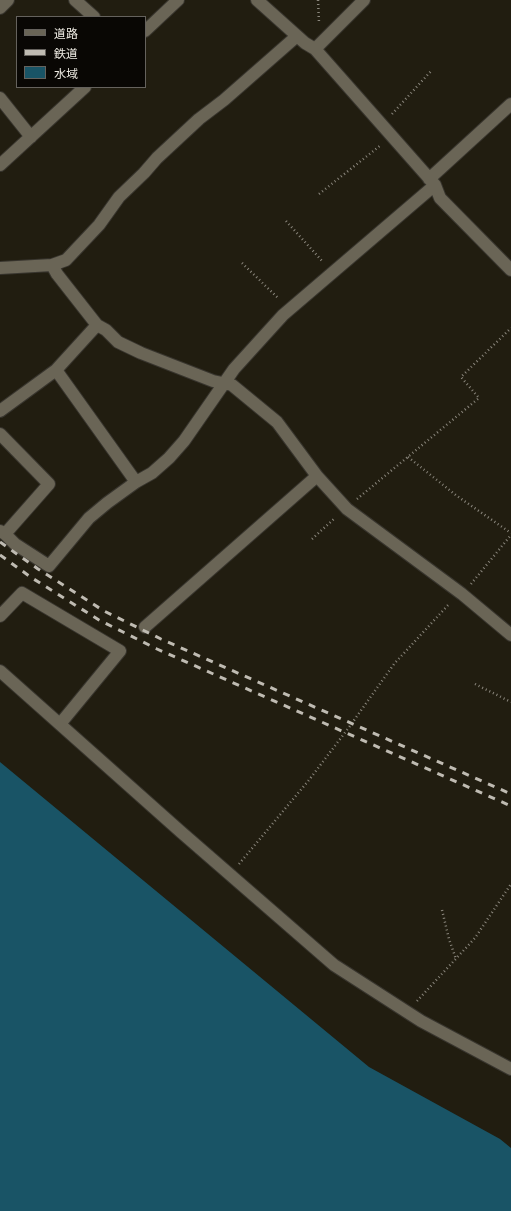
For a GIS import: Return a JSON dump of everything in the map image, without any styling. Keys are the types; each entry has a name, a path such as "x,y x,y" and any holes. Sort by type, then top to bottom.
{"street":[{"path":"0,8 8,0"},
{"path":"75,0 93,16"},
{"path":"146,30 178,0"},
{"path":"257,0 305,43 315,49 432,182 440,198 511,270"},
{"path":"315,49 364,0"},
{"path":"0,268 52,265 66,260 100,225 119,197 157,158 199,119 224,100 297,36"},
{"path":"0,165 84,88"},
{"path":"0,98 31,137"},
{"path":"0,434 49,484 3,532 15,544 49,566 89,518 136,482 152,473 169,458 184,441 234,369 283,315 332,273 432,182 511,104"},
{"path":"52,265 57,274 98,325 106,330 118,342 141,353 213,381 232,385 277,422 317,476 346,509 461,593 511,635"},
{"path":"0,411 56,370 98,325"},
{"path":"56,370 136,482"},
{"path":"145,627 317,476"},
{"path":"0,616 22,593 120,651 60,724"},
{"path":"0,671 334,965 428,1025 511,1069"}],"path":[{"path":"318,0 319,35 324,40"},
{"path":"382,125 432,70"},
{"path":"319,194 392,136"},
{"path":"286,221 332,273"},
{"path":"242,263 290,309"},
{"path":"312,539 479,398 461,377 511,328"},
{"path":"230,875 309,780 394,664 457,595 469,587 511,534 457,496 408,457"},
{"path":"475,684 511,702"},
{"path":"407,1012 475,938 511,884"},
{"path":"442,910 456,959"}],"water":[{"path":"0,762 369,1067 500,1139 511,1148 511,1211 0,1211"}],"railway":[{"path":"0,542 38,569 104,611 161,639 511,794"},
{"path":"0,555 32,578 99,620 157,649 511,806"}]}
